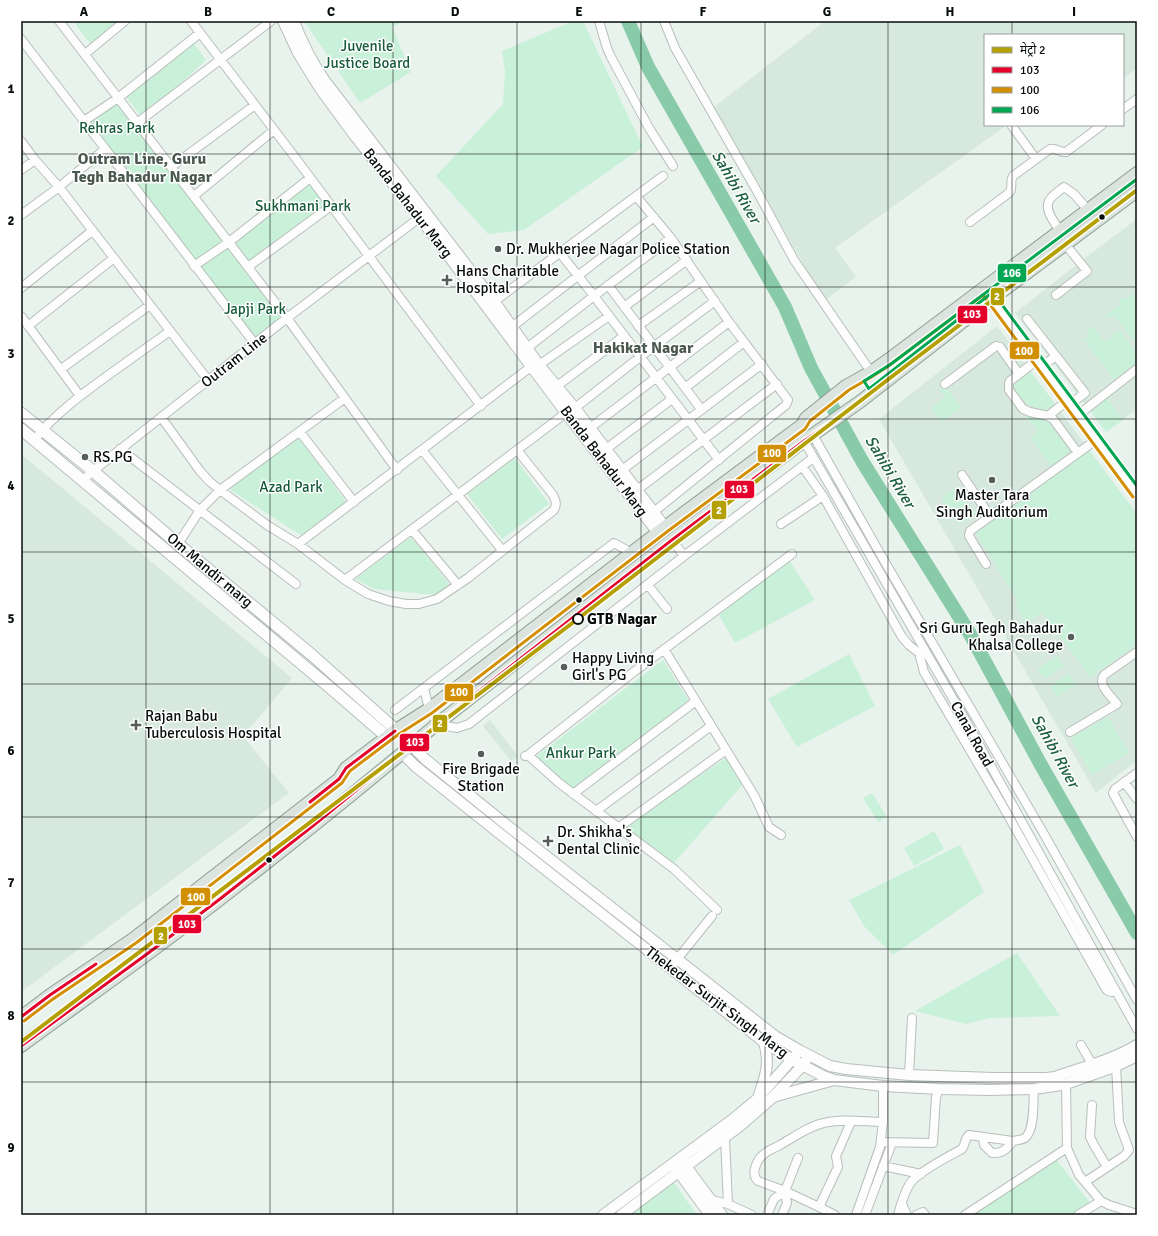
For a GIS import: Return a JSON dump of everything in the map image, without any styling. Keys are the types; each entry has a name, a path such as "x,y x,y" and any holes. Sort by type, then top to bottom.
{"main road":[{"path":"21,1017 50,995 133,939 340,779 346,768 392,734 429,710 662,530 802,425 806,418 852,383 871,372 1137,173"},
{"path":"21,1046 189,922 296,839 363,786 437,724 672,540 864,398 992,299 1137,192"},
{"path":"852,383 864,398"},
{"name":"Om Mandir marg","path":"21,413 93,470 178,544 312,655 392,734"},
{"name":"Om Mandir marg","path":"21,428 334,691 392,734"},
{"path":"108,956 121,972"}],"street":[{"path":"60,21 287,318 397,470"},
{"path":"84,54 125,21"},
{"path":"191,21 481,406"},
{"name":"Banda Bahadur Marg","path":"283,21 301,58 321,90 423,216"},
{"name":"Banda Bahadur Marg","path":"294,21 310,58 325,81 535,366 662,530"},
{"path":"599,21 611,57 649,128 673,166"},
{"path":"664,21 675,48 758,193 794,260 871,372"},
{"path":"137,123 221,59 266,22"},
{"path":"84,121 118,98 200,33"},
{"path":"21,39 255,344"},
{"path":"1124,108 1137,99"},
{"path":"171,167 255,105"},
{"path":"1012,126 1036,159"},
{"path":"970,222 1009,193 1012,189 1012,177 1036,159 1052,148 1066,152 1101,126"},
{"path":"194,196 274,130"},
{"path":"21,141 35,160 59,187 208,380"},
{"path":"21,215 59,187 105,149"},
{"path":"21,170 35,160"},
{"path":"490,304 663,176"},
{"path":"194,266 229,242 310,178"},
{"path":"1060,231 1049,212 1048,205 1049,199 1064,187 1074,194 1088,210"},
{"path":"636,196 671,238 729,322 788,400 786,406 650,515"},
{"path":"248,267 331,206"},
{"name":"Outram Line","path":"83,480 93,470 287,318 423,216"},
{"path":"513,326 654,217"},
{"path":"21,288 92,230"},
{"path":"527,348 671,238"},
{"path":"1056,295 1087,271 1066,244"},
{"path":"560,253 719,460"},
{"path":"28,326 114,258"},
{"path":"624,307 687,260"},
{"path":"638,326 701,281"},
{"path":"608,286 701,409"},
{"path":"984,288 1137,494"},
{"path":"345,580 715,301"},
{"name":"Banda Bahadur Marg","path":"490,304 513,326 527,348 535,366 557,386 570,410 590,428 606,448 637,490 650,515"},
{"path":"61,369 150,305"},
{"path":"21,316 80,396"},
{"path":"298,544 535,366 609,316"},
{"path":"1027,319 1085,393 1048,416"},
{"path":"590,428 729,322"},
{"path":"35,439 55,416 80,396 170,331"},
{"path":"557,386 624,336"},
{"path":"686,388 744,342"},
{"path":"945,384 996,346 1000,347 1019,374"},
{"path":"1056,356 1019,374 1008,383 1009,390 1023,409 1048,416 1053,419 1078,453"},
{"path":"622,470 762,364"},
{"path":"1078,415 1137,369"},
{"path":"637,490 777,384"},
{"path":"178,544 200,510 220,490 345,398"},
{"path":"606,448 672,399"},
{"path":"161,417 200,471 220,490 267,525 298,544 345,580 368,594 389,601 406,604 419,604 437,599 458,585 554,510 556,500 553,495 517,450"},
{"path":"300,432 354,502"},
{"path":"812,436 1044,834 1137,1000"},
{"name":"Canal Road","path":"812,436 813,458 922,651 967,723 1137,1029"},
{"path":"986,564 969,533 972,529 1096,440"},
{"path":"120,449 296,584"},
{"path":"422,450 502,550"},
{"path":"437,724 457,728 469,724 684,556 813,458"},
{"path":"802,466 822,496 902,637 909,644 922,651 924,672 1001,803 1106,988 1108,991 1112,992 1115,990"},
{"path":"962,475 990,516"},
{"path":"781,524 822,496"},
{"path":"412,530 458,585"},
{"path":"672,540 684,556"},
{"path":"395,710 614,543 632,553"},
{"path":"670,968 715,913 674,869 573,794 526,756 664,649 792,554"},
{"path":"648,585 667,609"},
{"path":"664,649 754,795 769,827 782,835"},
{"path":"1070,732 1117,704 1104,687 1102,679 1104,675 1137,652"},
{"path":"424,688 429,710"},
{"path":"573,794 696,701"},
{"path":"957,729 976,718"},
{"path":"596,811 711,726"},
{"name":"Thekedar Surjit Singh Marg","path":"406,749 425,759 775,1036 830,1066 909,1075 1046,1078 1092,1064 1122,1053 1137,1045"},
{"name":"Thekedar Surjit Singh Marg","path":"406,749 415,766 764,1042 823,1076 834,1080 883,1086 939,1089 1034,1089 1066,1084 1116,1066 1137,1056"},
{"path":"618,828 726,750"},
{"path":"1136,831 1114,795 1114,791 1137,773"},
{"path":"1124,782 1137,799"},
{"path":"909,1075 912,1018"},
{"path":"757,1099 766,1073 768,1062 764,1042"},
{"path":"1081,1045 1092,1064"},
{"path":"621,1215 757,1099 793,1060 799,1050"},
{"path":"603,1215 679,1165 725,1138 772,1098 803,1065 809,1055"},
{"path":"1085,1182 1127,1153 1128,1150 1119,1122 1116,1066"},
{"path":"772,1098 834,1080"},
{"path":"1066,1084 1067,1148 1079,1175 1101,1201 1137,1214"},
{"path":"856,1215 862,1202 880,1142 883,1122 883,1086"},
{"path":"880,1142 933,1143 936,1097 939,1089"},
{"path":"898,1215 912,1181 962,1149 965,1139 969,1135 1013,1141 1024,1138 1030,1132 1032,1127 1034,1089"},
{"path":"1092,1105 1090,1137 1107,1166"},
{"path":"835,1215 786,1191 758,1181 754,1175 756,1164 764,1154 811,1128 824,1123 839,1121 883,1122"},
{"path":"820,1207 838,1167 836,1156 851,1122"},
{"path":"725,1138 728,1204"},
{"path":"983,1138 984,1145 992,1153 1003,1152 1013,1141"},
{"path":"865,1215 892,1143"},
{"path":"965,1215 1067,1148"},
{"path":"782,1215 787,1203 786,1191 798,1158"},
{"path":"679,1165 698,1199 710,1215"},
{"path":"679,1165 710,1199 722,1215"},
{"path":"883,1166 921,1174"},
{"path":"767,1215 774,1199 786,1191"},
{"path":"698,1199 710,1199 728,1204 752,1215"},
{"path":"1078,1215 1101,1201"},
{"path":"902,1204 907,1215"},
{"path":"916,1215 923,1212 925,1215"}],"shaded area":[{"path":"825,21 1137,21 1137,68 1124,78 1124,34 984,34 984,126 1006,126 835,248 856,277 824,301 714,107"},
{"path":"1137,219 1137,409 1106,432 1015,313"},
{"name":"Sri Guru Tegh Bahadur Khalsa College","path":"997,326 1137,514 1137,760 1096,793 879,419"},
{"name":"Rajan Babu Tuberculosis Hospital","path":"21,454 292,678 243,736 289,793 21,992"},
{"path":"490,720 518,756 511,761 483,726"}],"green space":[{"path":"73,21 120,21 91,45"},
{"name":"Juvenile Justice Board","path":"304,21 405,21 392,27 411,72 360,103"},
{"path":"573,21 583,21 643,147 524,230 488,234 436,176 503,104 505,72 502,51"},
{"path":"191,40 206,60 143,118 122,92"},
{"name":"Rehras Park","path":"119,100 226,239 195,262 87,122"},
{"name":"Sukhmani Park","path":"309,179 330,207 248,265 230,242"},
{"name":"Japji Park","path":"228,244 286,317 255,341 197,266"},
{"path":"1134,292 1137,296 1137,345 1114,315 1108,319 1105,316 1121,304 1118,300 1122,297 1125,300"},
{"path":"1093,326 1104,342 1120,330 1137,354 1137,363 1114,380 1084,340 1090,336 1086,331"},
{"path":"1030,371 1056,405 1047,411 1028,405 1013,388 1015,383"},
{"path":"945,386 961,407 942,422 931,409 945,396 940,390"},
{"path":"1106,396 1123,420 1106,432 1089,409"},
{"path":"1023,412 1046,419 1070,451 1051,466 1030,438 1038,432"},
{"name":"Azad Park","path":"298,437 347,503 302,536 229,489"},
{"path":"1088,449 1137,514 1137,644 1090,677 1043,613 1025,624 1015,604 1018,602 976,533"},
{"path":"515,458 549,504 502,539 467,494"},
{"path":"957,487 975,514 959,525 941,498"},
{"path":"411,537 450,585 435,595 374,589 355,579"},
{"path":"789,560 815,600 735,643 719,615"},
{"path":"849,654 875,706 797,747 768,699"},
{"path":"1056,656 1064,666 1045,679 1037,669"},
{"name":"Ankur Park","path":"663,660 689,701 634,742 574,790 534,758"},
{"path":"1068,673 1076,684 1057,697 1050,687"},
{"path":"1108,717 1129,753 1092,775 1071,738"},
{"path":"727,757 744,783 674,863 623,828"},
{"path":"872,793 887,817 878,822 863,798"},
{"path":"934,831 944,849 914,866 904,848"},
{"path":"960,845 984,892 893,955 864,926 849,900"},
{"path":"1017,953 1060,1016 991,1018 966,1024 915,1011"},
{"path":"1055,1158 1092,1205 1077,1215 972,1215"},
{"path":"673,1181 697,1215 627,1215"}],"waterway":[{"name":"Sahibi River","path":"628,21 648,67 785,307 811,368 862,461 970,634 1041,765 1137,933"}],"metro line":[{"name":"2","path":"21,1042 579,618 1137,190"}],"transit line":[{"name":"106","path":"1137,179 891,364 864,381 869,389 989,295 994,294 1137,486"},
{"name":"103","path":"21,1046 220,899 314,825 437,724 672,540 804,441 861,401 992,299 1137,191"},
{"name":"100","path":"24,1021 53,999 136,943 342,783 350,771 399,734 432,713 668,531 805,429 810,421 849,390 887,367 983,295 1133,497"},
{"name":"103","path":"310,802 339,779 346,768 395,731"},
{"name":"103","path":"21,1017 50,995 96,964"}],"place":[{"name":"Dr. Mukherjee Nagar Police Station","path":"498,249"},
{"name":"Hans Charitable Hospital","path":"447,280"},
{"name":"RS.PG","path":"85,457"},
{"name":"Master Tara Singh Auditorium","path":"992,480"},
{"name":"GTB Nagar","path":"578,619"},
{"name":"Sri Guru Tegh Bahadur Khalsa College","path":"1071,637"},
{"name":"Happy Living Girl's PG","path":"564,667"},
{"name":"Rajan Babu Tuberculosis Hospital","path":"136,725"},
{"name":"Fire Brigade Station","path":"481,754"},
{"name":"Dr. Shikha's Dental Clinic","path":"548,841"}],"district":[{"name":"Outram Line, Guru Tegh Bahadur Nagar","path":"142,168"},
{"name":"Hakikat Nagar","path":"643,348"}]}
